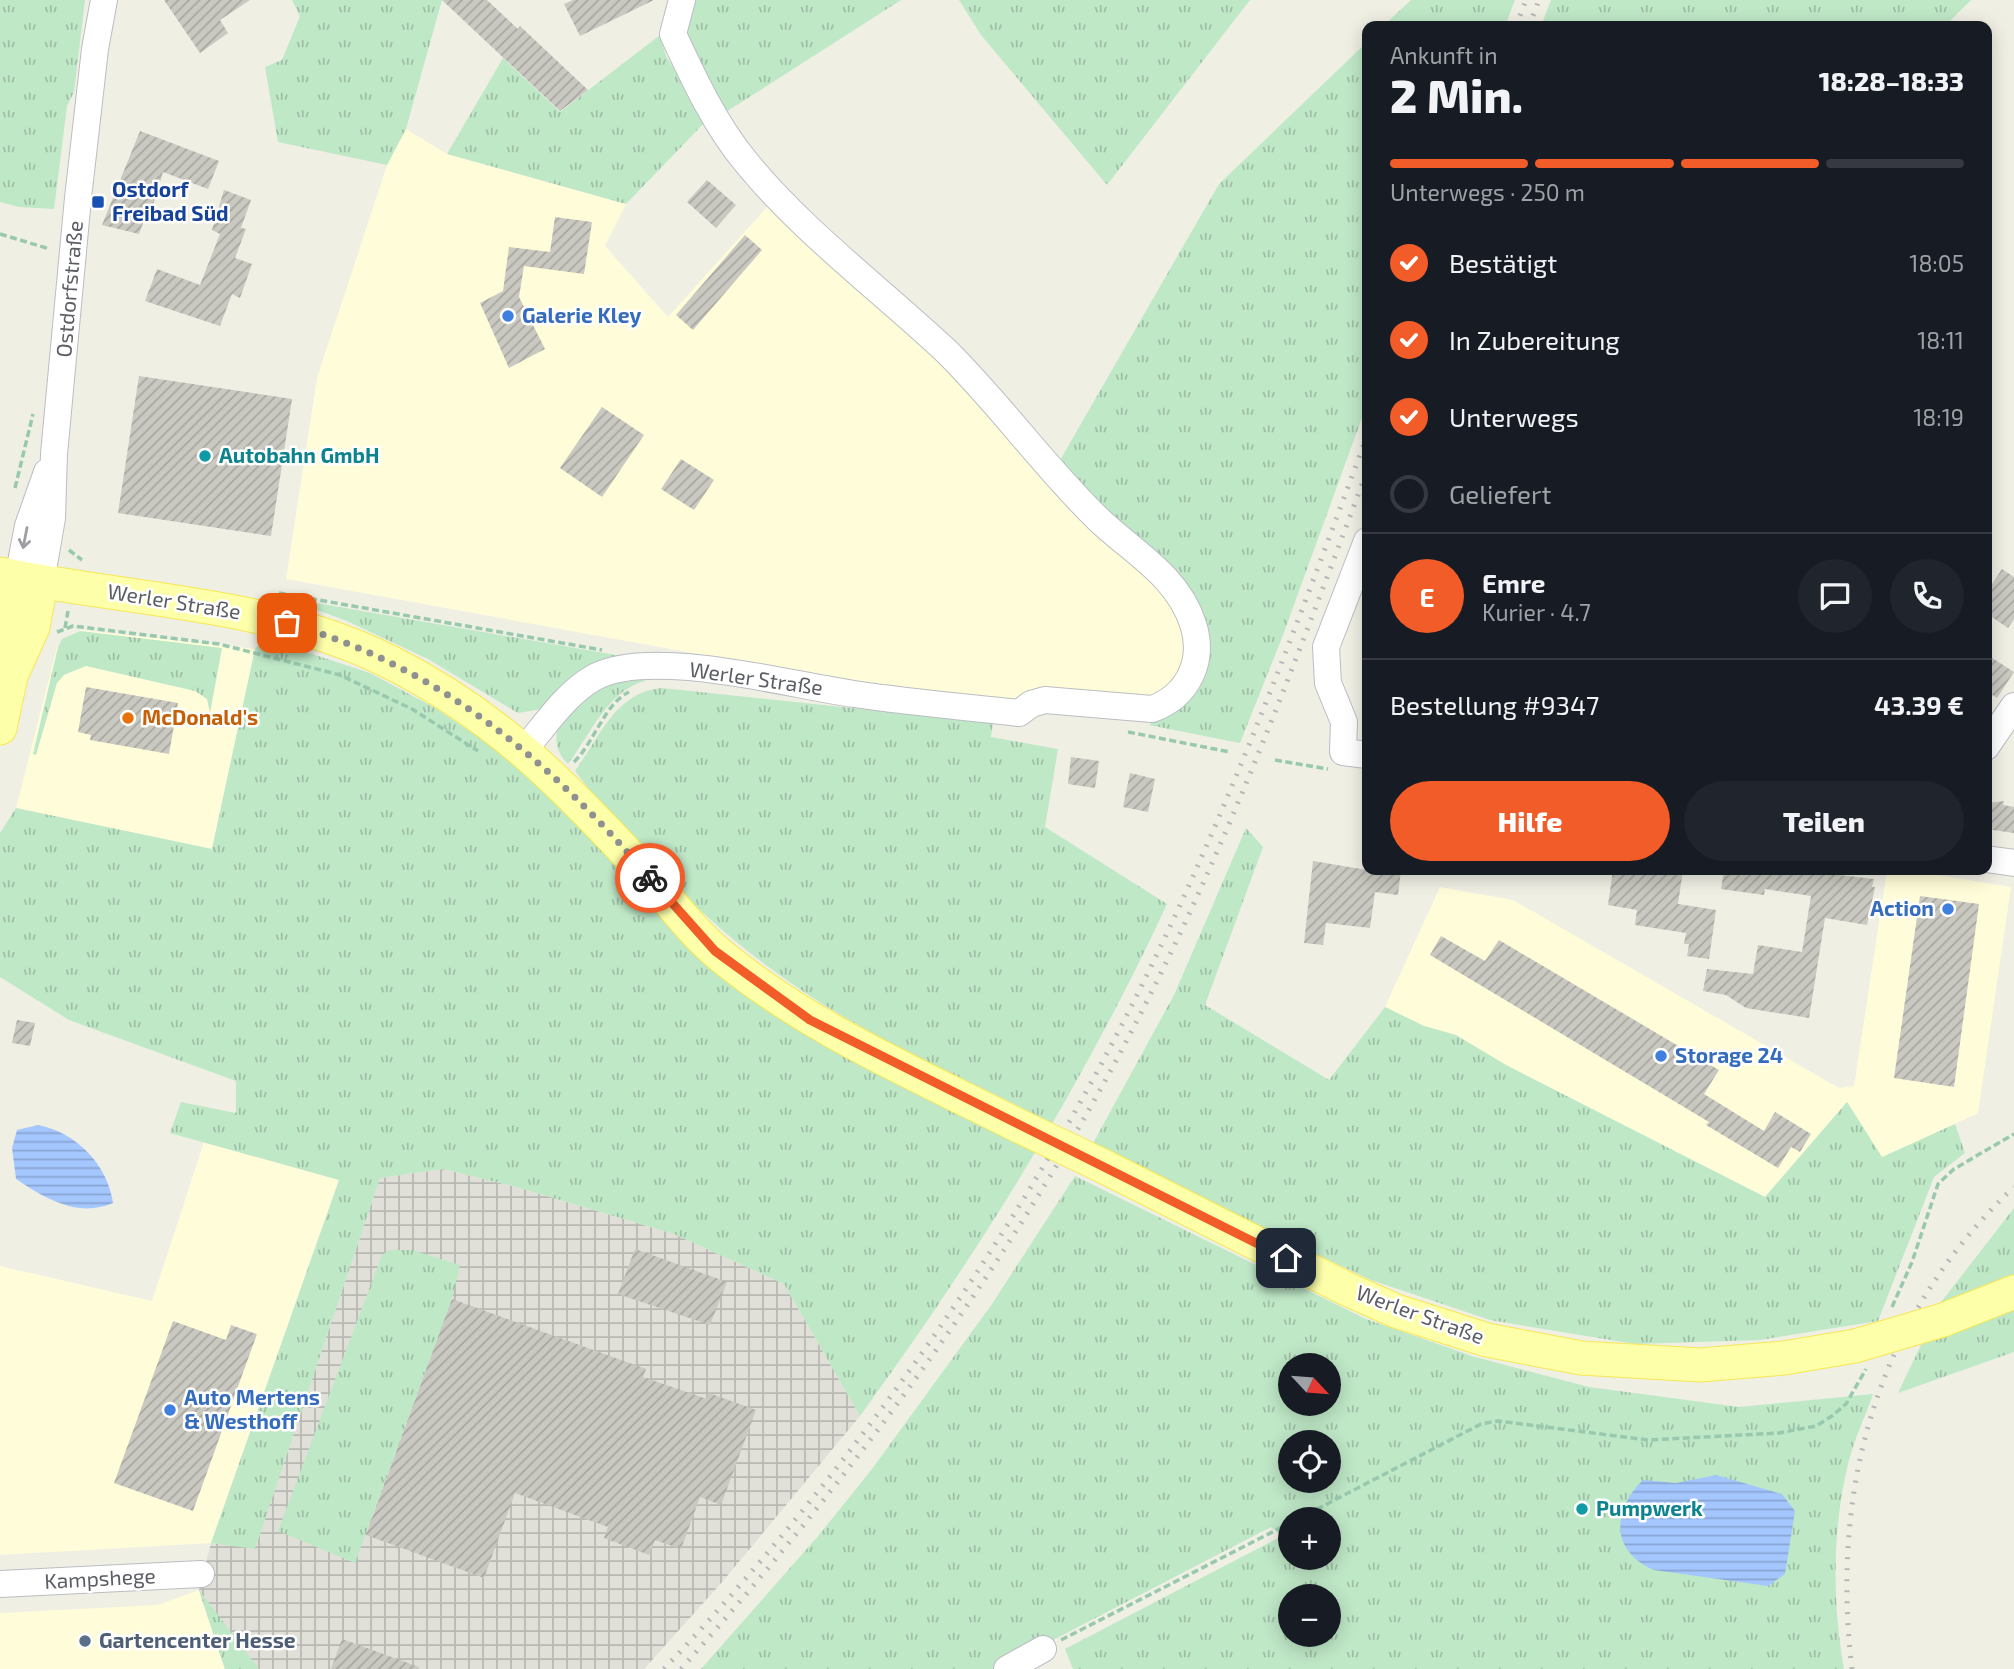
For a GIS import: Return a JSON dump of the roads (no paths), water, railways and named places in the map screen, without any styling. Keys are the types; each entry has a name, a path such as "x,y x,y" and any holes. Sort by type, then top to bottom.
{"main road":[{"path":"0,728 11,676 33,627 20,578"},
{"path":"11,676 6,643 20,578"},
{"name":"Werler Straße","path":"20,578 239,612 310,629 389,662 450,695 524,749 558,779 715,951 749,978 838,1035 1396,1311 1488,1340 1581,1358 1700,1365 1862,1354 2014,1292"}],"street":[{"name":"Ostdorfstraße","path":"20,578 52,518 54,454 78,198 104,0"},
{"name":"Werler Straße","path":"524,749 571,694 597,676 630,667 694,668 854,694 1019,713 1031,704 1045,700 1152,709 1169,703 1186,687 1193,669 1196,643 1193,624 1163,574 1095,516 947,353 777,196 744,160 715,116 673,34 682,0"},
{"path":"1350,759 1344,722 1328,683 1326,647 1362,554"},
{"path":"1992,738 2014,706"},
{"path":"1992,860 2014,863"},
{"name":"Kampshege","path":"0,1584 201,1574"},
{"path":"1007,1669 1043,1649"}],"water":[{"path":"38,1125 65,1135 88,1152 104,1175 113,1203 100,1207 75,1207 51,1199 16,1179 12,1148 17,1130"},
{"path":"1716,1475 1782,1494 1795,1511 1785,1574 1768,1586 1654,1570 1629,1552 1623,1541 1620,1529 1625,1504 1643,1480 1676,1483"}],"railway":[{"path":"1518,21 1526,0"},
{"path":"1531,21 1539,0"},
{"path":"664,1669 798,1516 923,1352 1036,1179 1087,1090 1168,932 1199,862 1258,722 1362,449"},
{"path":"681,1669 812,1514 934,1353 1045,1184 1096,1096 1144,1007 1206,876 1290,675 1362,484"},
{"path":"1852,1669 1847,1601 1849,1535 1858,1470 1874,1408 1897,1348 1928,1291 1967,1237 2014,1187"}],"place":[{"name":"Ostdorf Freibad Süd","path":"98,202"},
{"name":"Galerie Kley","path":"508,316"},
{"name":"Autobahn GmbH","path":"205,456"},
{"name":"McDonald's","path":"128,718"},
{"name":"Action","path":"1948,909"},
{"name":"Storage 24","path":"1661,1056"},
{"name":"Auto Mertens & Westhoff","path":"170,1410"},
{"name":"Pumpwerk","path":"1582,1509"},
{"name":"Gartencenter Hesse","path":"85,1641"}]}
